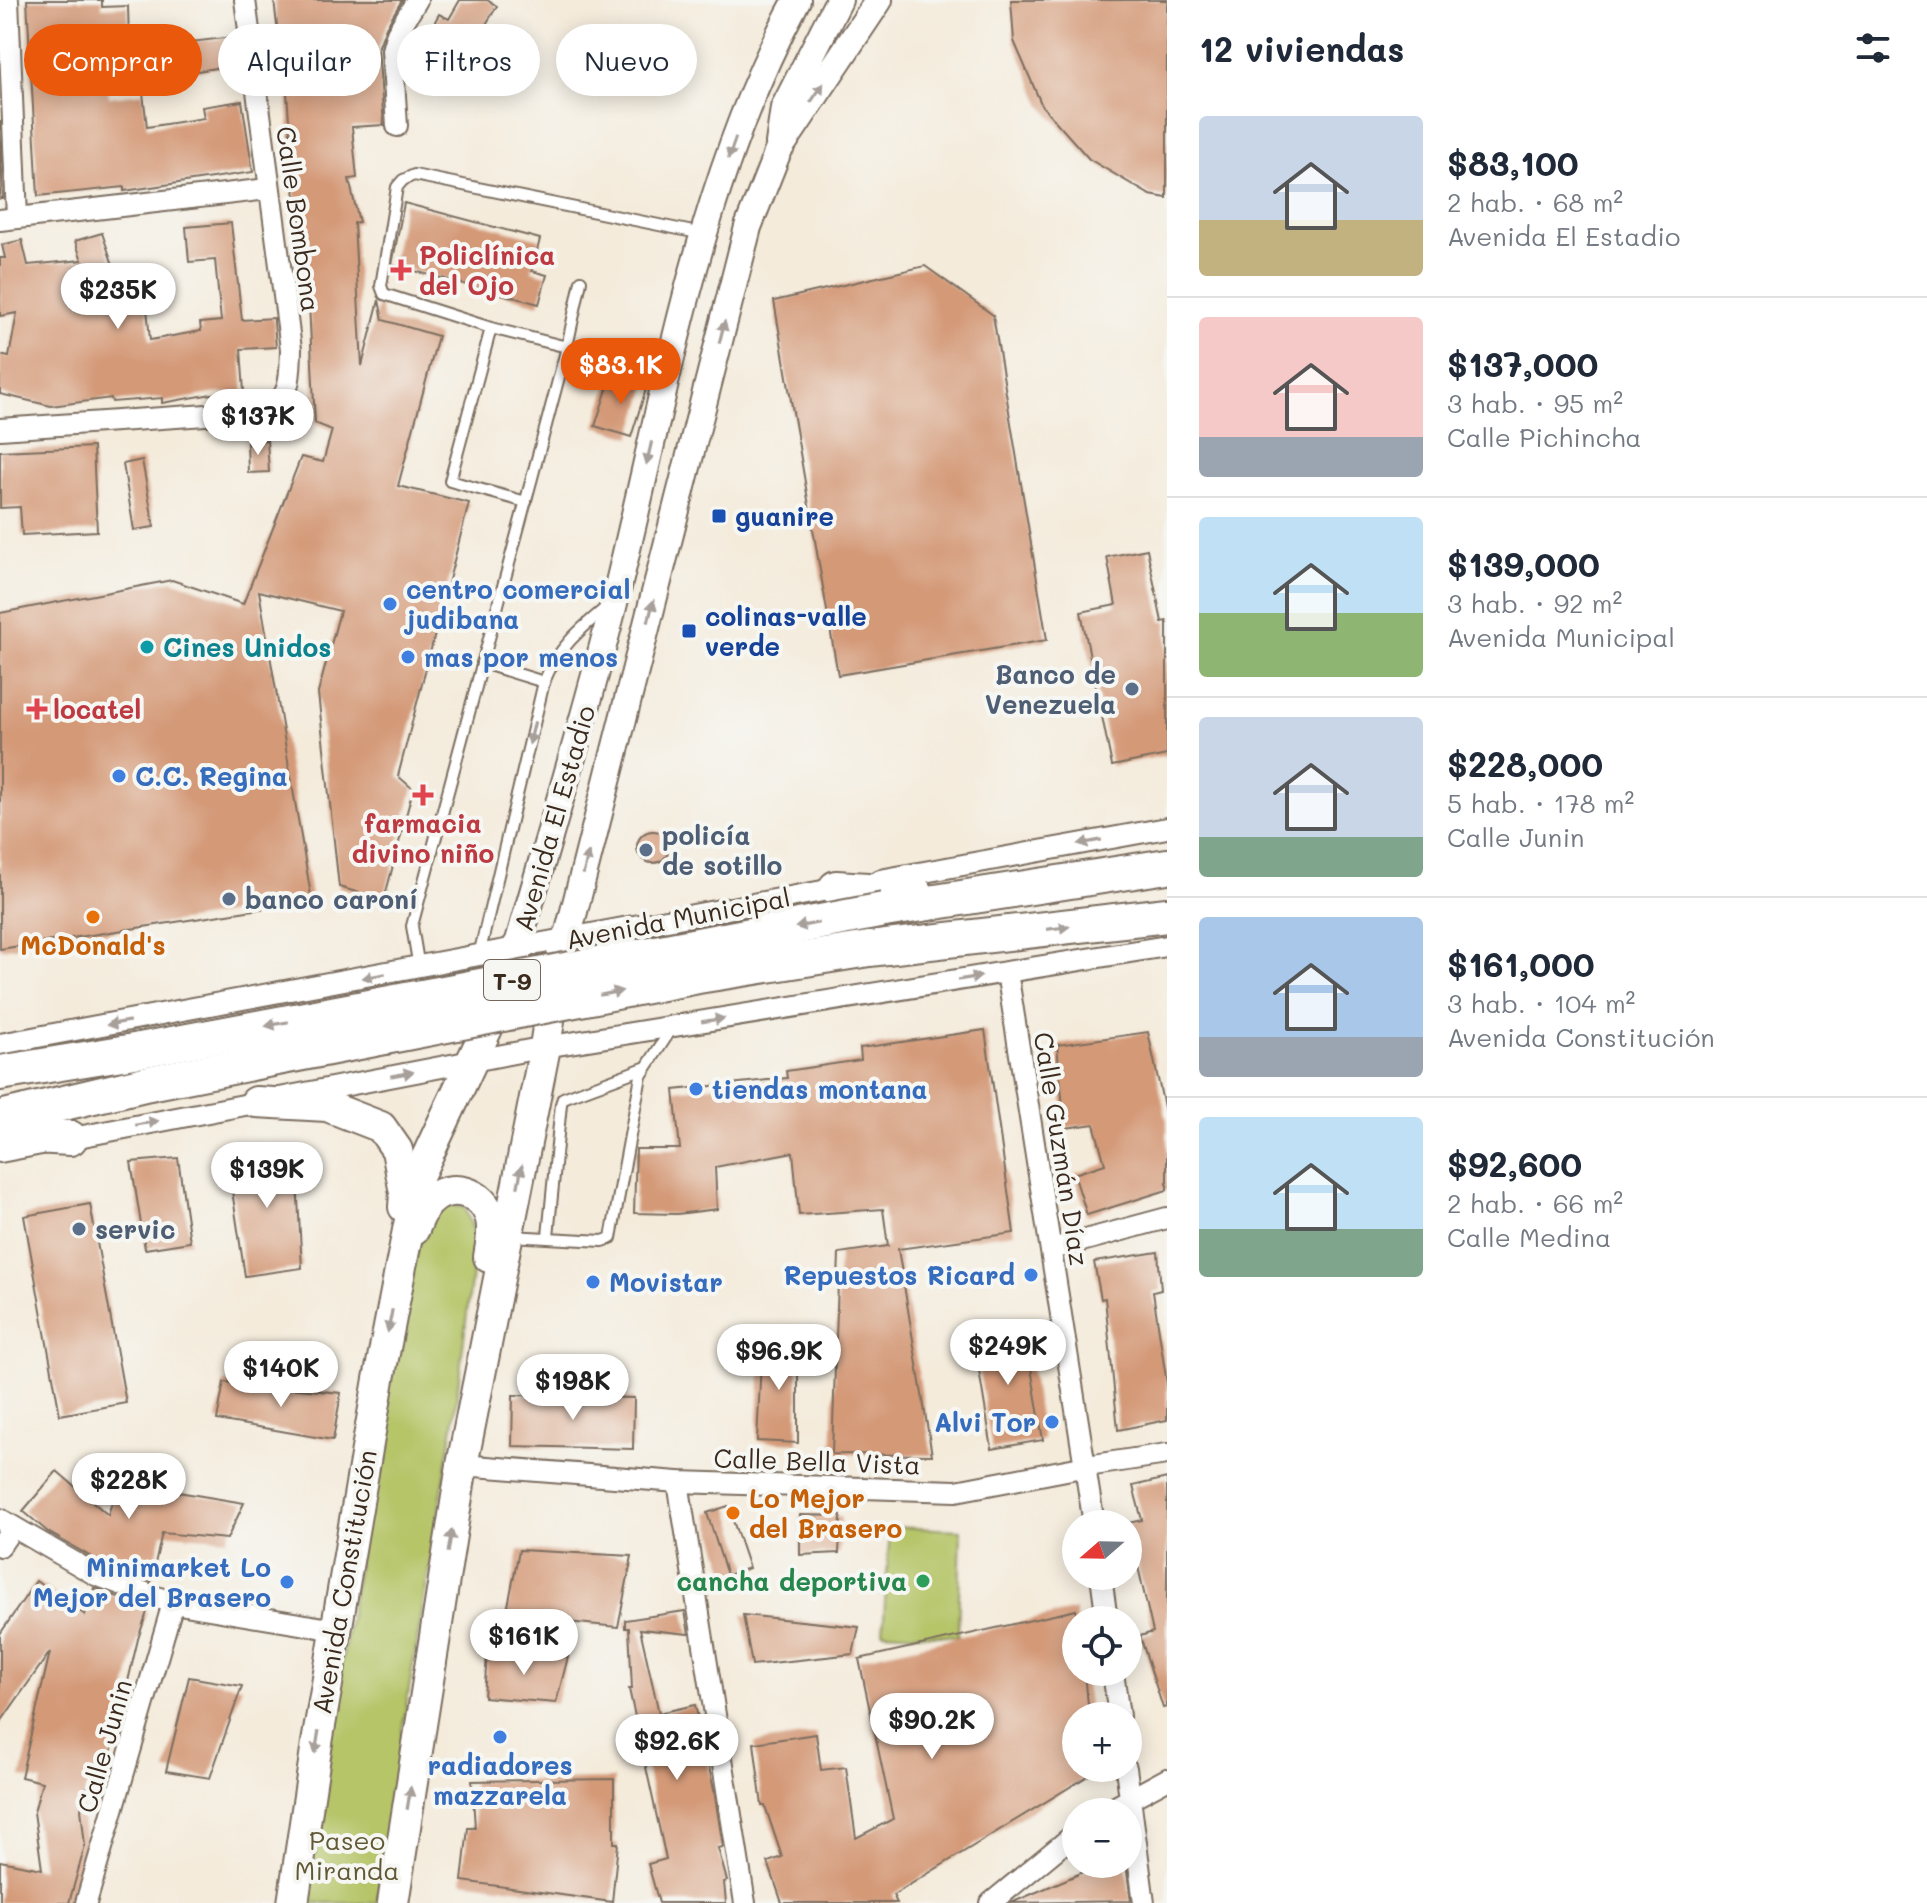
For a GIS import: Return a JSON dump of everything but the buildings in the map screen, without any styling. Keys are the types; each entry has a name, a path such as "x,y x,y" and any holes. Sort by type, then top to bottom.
{"highway":[{"name":"Avenida Municipal","path":"0,1073 140,1050 884,910 1167,866"},
{"path":"836,888 975,897"},
{"name":"T-9","path":"0,1118 149,1083 698,976 869,949 1167,915"},
{"path":"0,1134 70,1138"}],"main road":[{"path":"462,1465 545,1047 555,982 567,939"},
{"name":"Avenida Constitución","path":"293,1903 336,1630 419,1174 503,994 517,948"},
{"path":"256,1102 327,1106 381,1127 397,1150 405,1193 400,1271"},
{"path":"393,1903 462,1465 492,1240 491,1221 486,1207 466,1191 454,1190 433,1198 414,1228 400,1271"}],"street":[{"path":"8,0 9,219 268,189"},
{"name":"Calle Bombona","path":"0,429 266,411 277,406 286,392 291,349 245,0"},
{"path":"397,126 392,50 397,33 417,0"},
{"name":"Avenida El Estadio","path":"517,948 615,601 655,428 705,235 741,122 797,0"},
{"name":"Avenida El Estadio","path":"778,151 784,108 839,0"},
{"name":"Avenida El Estadio","path":"567,939 748,227 778,151 879,0"},
{"name":"Avenida Municipal","path":"0,1044 1167,828"},
{"path":"0,1152 545,1047 1167,946"},
{"name":"Calle Guzmán Díaz","path":"1007,972 1092,1510"},
{"path":"1052,1249 1167,1218"},
{"name":"Calle Bella Vista","path":"462,1465 678,1482 956,1491 1167,1454"},
{"path":"678,1482 745,1903"},
{"path":"0,1546 6,1523 96,1575 173,1603 336,1630"},
{"name":"Calle Junin","path":"86,1903 173,1603"},
{"path":"1132,1798 1167,1779"},
{"path":"991,1903 1062,1845"},
{"path":"1141,1878 1144,1903"}],"lane":[{"path":"567,347 491,328 384,294 397,187 403,180 414,175 705,235"},
{"path":"419,968 412,926 567,347 581,281"},
{"path":"491,328 450,481 526,502"},
{"path":"479,956 544,682 552,660 577,631 615,601"},
{"path":"482,663 544,682"},
{"path":"508,1236 603,1241 611,1238 644,1068 674,1027"},
{"path":"548,1236 563,1098 644,1068"}],"green space":[{"name":"Paseo Miranda","path":"443,1203 465,1208 476,1238 453,1426 377,1903 303,1903 390,1368 424,1220"},
{"name":"cancha deportiva","path":"890,1527 961,1530 958,1636 883,1632"}],"place":[{"name":"Policlínica del Ojo","path":"401,270"},
{"name":"guanire","path":"719,516"},
{"name":"centro comercial judibana","path":"390,604"},
{"name":"colinas-valle verde","path":"689,631"},
{"name":"Cines Unidos","path":"147,647"},
{"name":"mas por menos","path":"408,657"},
{"name":"Banco de Venezuela","path":"1132,689"},
{"name":"locatel","path":"37,709"},
{"name":"C.C. Regina","path":"119,776"},
{"name":"farmacia divino niño","path":"423,795"},
{"name":"policía de sotillo","path":"646,850"},
{"name":"banco caroní","path":"229,899"},
{"name":"McDonald's","path":"93,917"},
{"name":"tiendas montana","path":"696,1089"},
{"name":"servic","path":"79,1229"},
{"name":"Repuestos Ricard","path":"1031,1275"},
{"name":"Movistar","path":"593,1282"},
{"name":"Alvi Tor","path":"1052,1422"},
{"name":"Lo Mejor del Brasero","path":"733,1513"},
{"name":"cancha deportiva","path":"923,1581"},
{"name":"Minimarket Lo Mejor del Brasero","path":"287,1582"},
{"name":"radiadores mazzarela","path":"500,1737"}]}
